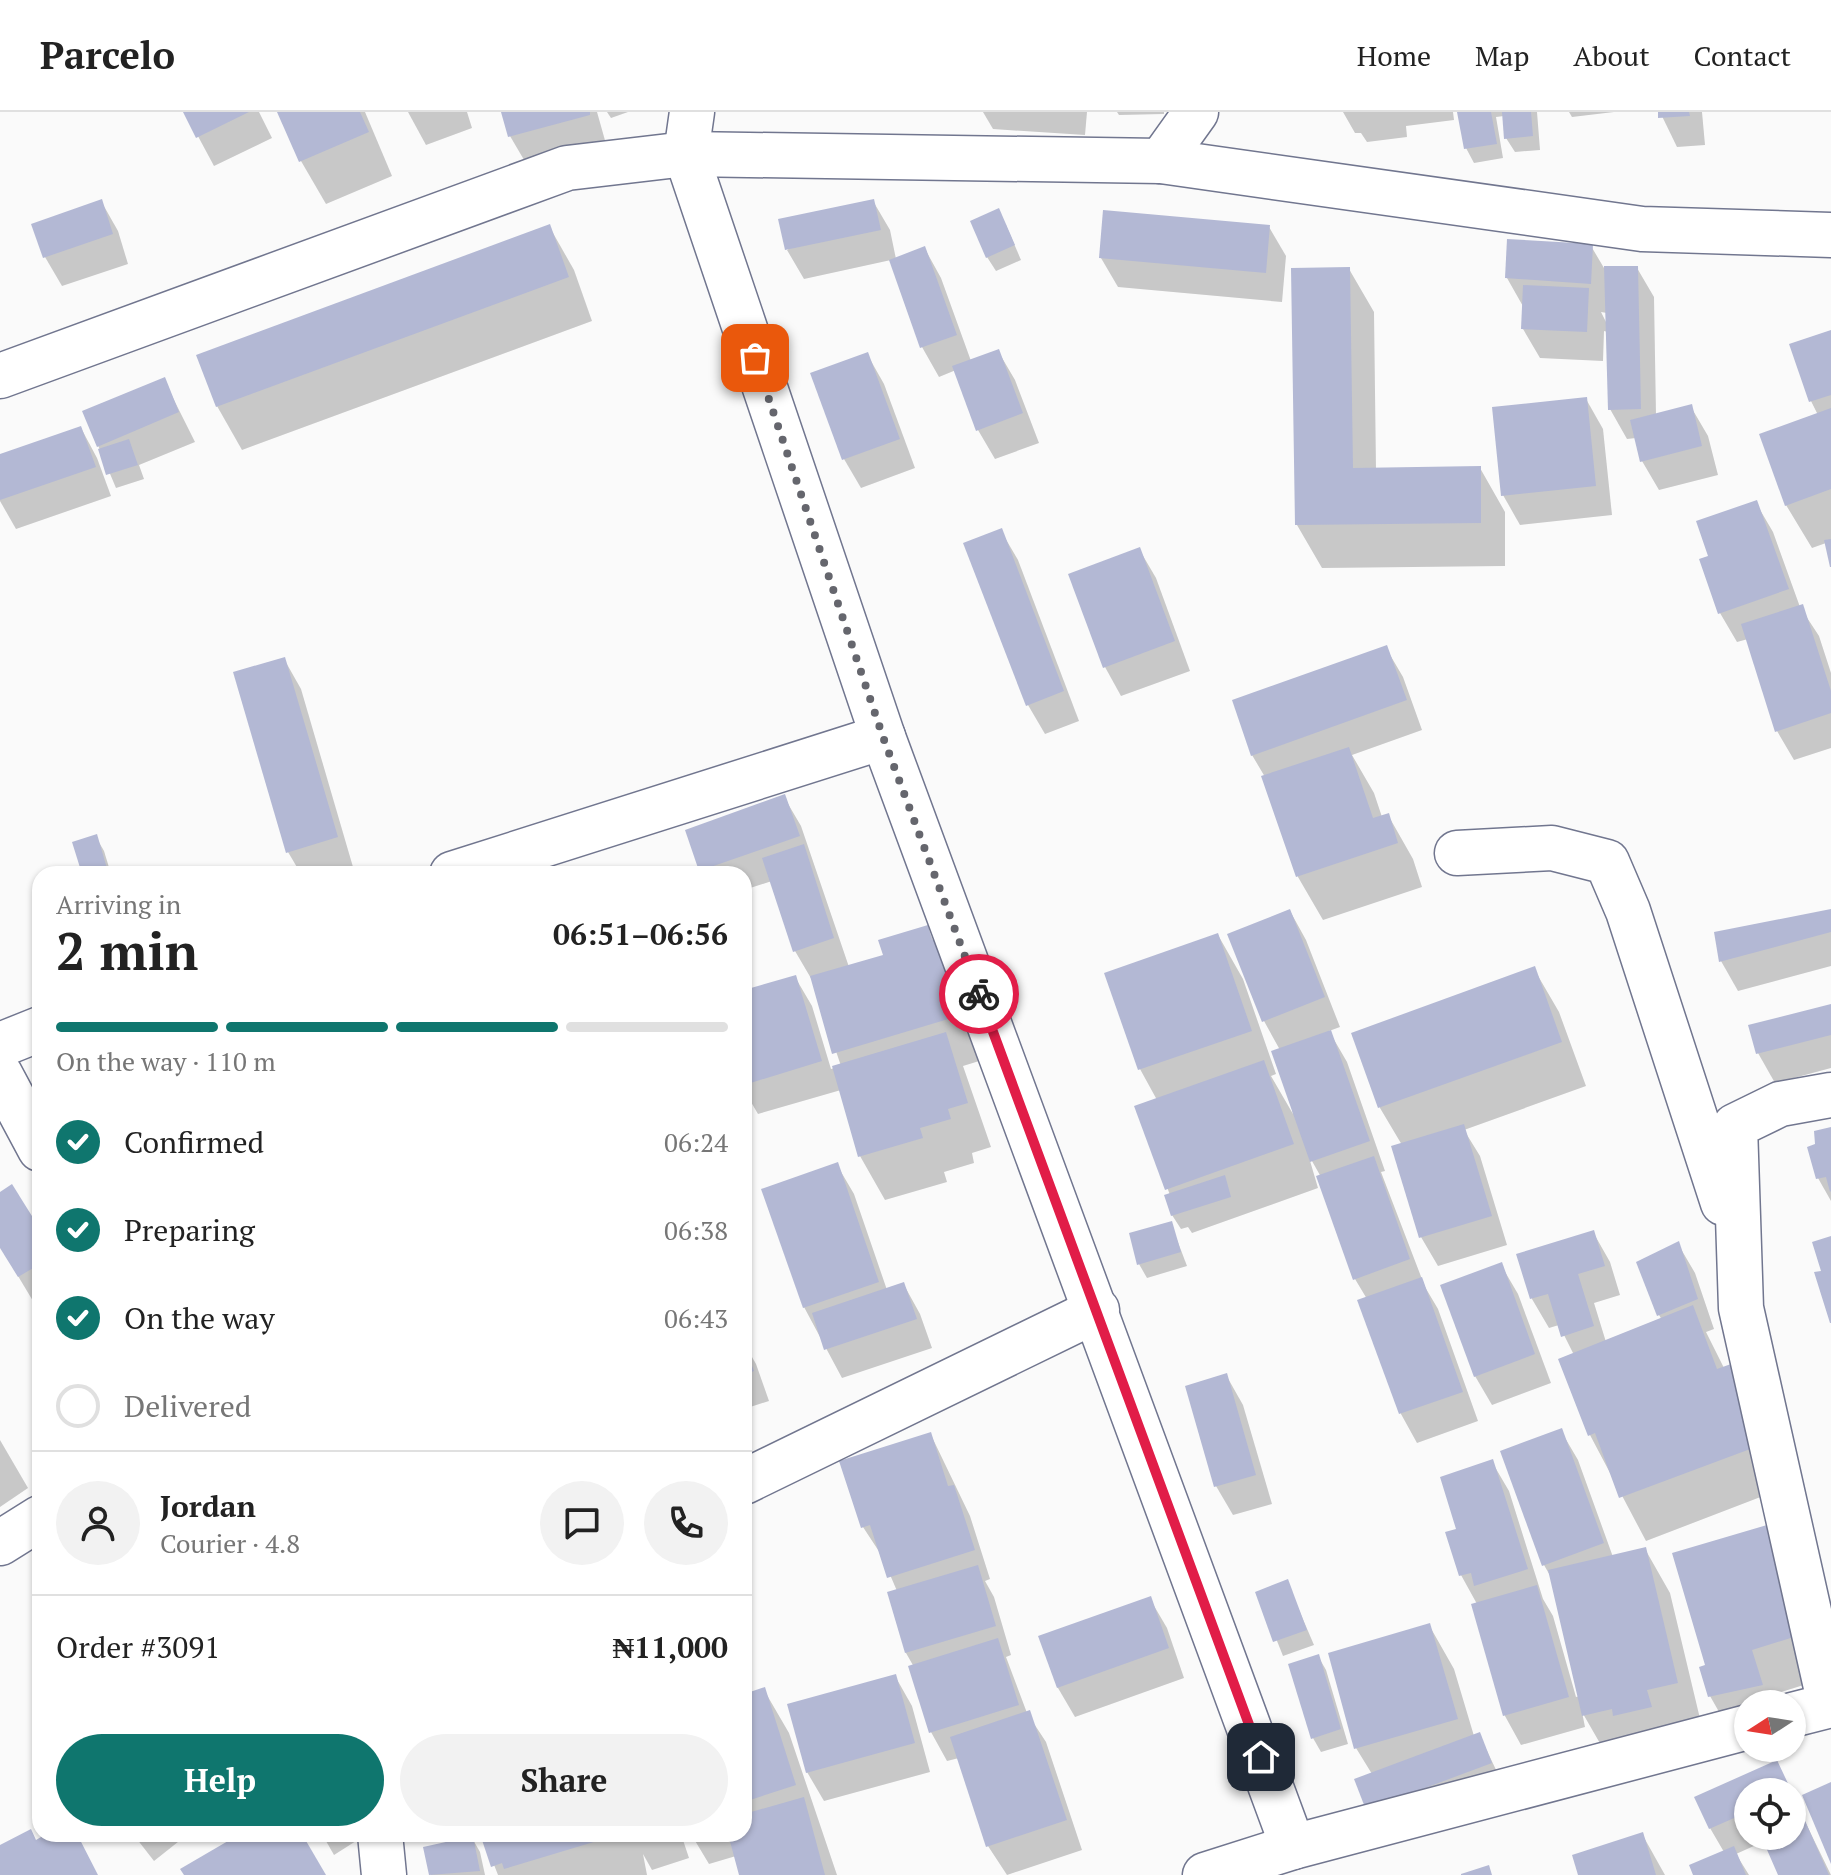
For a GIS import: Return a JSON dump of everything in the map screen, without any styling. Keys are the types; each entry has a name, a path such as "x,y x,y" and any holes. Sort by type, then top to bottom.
{"street":[{"path":"692,112 686,154 883,737 1293,1847"},
{"path":"1161,161 1196,112"},
{"path":"0,376 567,168 686,154 1161,161 1642,229 1831,235"},
{"path":"477,866 883,737"},
{"path":"1457,853 1552,848 1607,862 1628,911 1736,1244"},
{"path":"0,1045 32,1032"},
{"path":"0,1074 21,1135"},
{"path":"1806,1711 1831,1705 1741,1308 1736,1244 1735,1126 1780,1104 1831,1095"},
{"path":"752,1478 1097,1310"},
{"path":"0,1543 32,1523"},
{"path":"1205,1875 1293,1847 1734,1731"},
{"path":"381,1842 384,1875"}],"building":[{"path":"183,112 249,112 196,138"},
{"path":"277,112 360,112 369,132 299,162"},
{"path":"501,112 590,112 590,115 508,137"},
{"path":"1457,112 1491,112 1497,144 1464,149"},
{"path":"1502,112 1531,112 1533,136 1504,139"},
{"path":"1658,112 1689,112 1690,116 1658,118"},
{"path":"102,199 113,234 43,258 31,224"},
{"path":"874,199 881,230 785,250 778,219"},
{"path":"999,208 1015,245 986,258 970,221"},
{"path":"1103,210 1270,225 1266,273 1099,258"},
{"path":"550,224 569,277 216,407 196,355"},
{"path":"1507,239 1593,244 1591,284 1505,278"},
{"path":"925,246 957,335 920,348 889,260"},
{"path":"1604,266 1638,266 1641,409 1608,410"},
{"path":"1350,267 1353,468 1481,466 1481,523 1295,525 1291,268"},
{"path":"1523,285 1589,288 1587,332 1521,329"},
{"path":"1831,330 1831,395 1809,402 1789,344"},
{"path":"999,349 1023,413 976,431 952,366"},
{"path":"868,352 900,439 842,460 810,373"},
{"path":"165,377 179,412 97,447 82,411"},
{"path":"1587,397 1596,486 1501,496 1492,407"},
{"path":"1692,404 1702,446 1640,462 1630,420"},
{"path":"1831,408 1831,489 1785,506 1759,434"},
{"path":"81,426 96,467 0,500 0,454"},
{"path":"129,439 138,465 106,475 98,449"},
{"path":"1757,500 1789,589 1718,614 1699,559 1708,556 1696,521"},
{"path":"1002,528 1064,691 1026,706 963,543"},
{"path":"1831,539 1831,567 1830,567 1824,540"},
{"path":"1140,547 1175,641 1103,668 1068,574"},
{"path":"1803,604 1831,691 1831,713 1775,732 1741,624"},
{"path":"1387,645 1407,700 1251,756 1232,700"},
{"path":"285,657 338,837 286,853 233,672"},
{"path":"1349,747 1373,818 1389,813 1398,843 1296,877 1261,776"},
{"path":"785,794 800,836 713,866 697,866 685,830"},
{"path":"97,834 106,866 80,866 72,842"},
{"path":"804,844 834,938 793,952 762,858"},
{"path":"1290,909 1325,997 1262,1022 1227,934"},
{"path":"1831,909 1831,932 1719,962 1714,932"},
{"path":"928,925 932,940 943,937 965,1014 832,1054 810,976 883,955 878,940"},
{"path":"1218,933 1252,1031 1138,1070 1104,973"},
{"path":"1535,966 1562,1042 1378,1108 1351,1033"},
{"path":"796,975 822,1061 752,1083 752,988"},
{"path":"1831,1004 1831,1035 1756,1054 1748,1025"},
{"path":"1331,1030 1370,1141 1310,1162 1271,1051"},
{"path":"946,1032 968,1103 948,1109 951,1119 920,1128 923,1138 858,1157 832,1066"},
{"path":"1264,1060 1294,1144 1165,1190 1134,1106"},
{"path":"1464,1124 1492,1216 1419,1238 1391,1146"},
{"path":"1831,1127 1830,1192 1826,1177 1816,1179 1807,1147 1815,1144 1814,1131"},
{"path":"1374,1156 1410,1259 1353,1280 1316,1176"},
{"path":"838,1162 879,1282 803,1308 761,1189"},
{"path":"1225,1175 1231,1197 1171,1216 1164,1195"},
{"path":"12,1184 32,1216 32,1269 18,1277 0,1248 0,1192"},
{"path":"1172,1221 1181,1252 1137,1265 1129,1233"},
{"path":"1594,1230 1605,1266 1578,1274 1594,1326 1561,1337 1548,1294 1530,1299 1516,1254"},
{"path":"1831,1236 1830,1323 1814,1272 1821,1271 1812,1242"},
{"path":"1679,1241 1698,1299 1657,1316 1636,1262"},
{"path":"1502,1262 1535,1354 1474,1377 1440,1285"},
{"path":"1422,1277 1463,1392 1399,1414 1357,1300"},
{"path":"904,1282 917,1319 824,1350 812,1313"},
{"path":"1693,1305 1717,1369 1731,1364 1761,1445 1619,1498 1595,1433 1588,1436 1558,1359"},
{"path":"1227,1373 1256,1475 1214,1487 1185,1386"},
{"path":"1562,1428 1604,1543 1542,1566 1500,1451"},
{"path":"931,1432 948,1486 954,1485 975,1550 887,1578 870,1525 861,1528 839,1461"},
{"path":"1493,1459 1528,1569 1474,1586 1471,1573 1459,1576 1445,1532 1456,1529 1440,1477"},
{"path":"1767,1525 1800,1635 1752,1650 1763,1685 1708,1697 1699,1667 1705,1665 1672,1553"},
{"path":"1646,1547 1678,1683 1647,1690 1652,1707 1613,1716 1612,1709 1582,1716 1548,1570"},
{"path":"978,1565 996,1626 905,1653 887,1592"},
{"path":"1288,1579 1307,1630 1273,1642 1255,1592"},
{"path":"1537,1585 1569,1697 1503,1716 1471,1604"},
{"path":"1151,1596 1169,1648 1057,1688 1038,1636"},
{"path":"1430,1623 1458,1719 1354,1749 1328,1653"},
{"path":"998,1638 1019,1705 929,1733 908,1666"},
{"path":"1319,1654 1341,1729 1311,1739 1288,1664"},
{"path":"896,1674 915,1743 806,1773 787,1704"},
{"path":"765,1687 796,1785 752,1799 752,1691"},
{"path":"1030,1710 1067,1820 986,1847 950,1737"},
{"path":"1480,1732 1492,1763 1366,1810 1354,1779"},
{"path":"1778,1762 1785,1778 1737,1778"},
{"path":"1734,1779 1734,1818 1709,1829 1694,1797"},
{"path":"1831,1782 1831,1864 1806,1805 1806,1793"},
{"path":"804,1797 825,1875 739,1875 730,1842 752,1842 752,1812"},
{"path":"1806,1823 1829,1875 1778,1875 1767,1850 1806,1850"},
{"path":"31,1829 32,1842 81,1842 98,1875 0,1875 0,1845"},
{"path":"1643,1832 1656,1875 1578,1875 1572,1855"},
{"path":"226,1842 307,1842 326,1875 184,1875 180,1869"},
{"path":"446,1842 474,1842 480,1871 429,1875 423,1847"},
{"path":"483,1842 594,1842 504,1869 502,1863 491,1867"},
{"path":"1734,1846 1746,1875 1693,1875 1689,1865"},
{"path":"1489,1865 1492,1875 1461,1875 1461,1874"}],"way so far":[{"path":"755,358 883,737 979,994"}],"route":[{"path":"979,994 1261,1757"}]}
